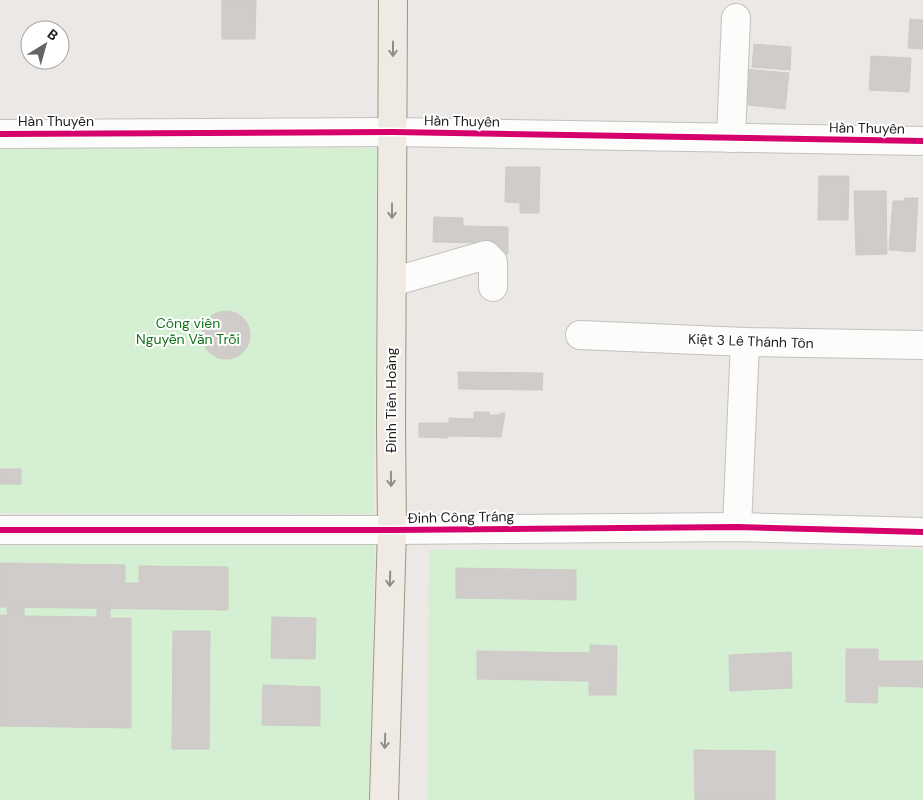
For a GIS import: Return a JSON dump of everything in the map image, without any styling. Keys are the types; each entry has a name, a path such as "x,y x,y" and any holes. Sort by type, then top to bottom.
{"main road":[{"name":"Đinh Tiên Hoàng","path":"384,800 392,530 393,0"}],"street":[{"path":"731,138 736,18"},
{"name":"Hàn Thuyên","path":"0,134 393,132 923,141"},
{"path":"392,282 486,255 493,262 493,287"},
{"name":"Kiệt 3 Lê Thánh Tôn","path":"580,335 745,342 923,345"},
{"path":"737,527 745,342"},
{"name":"Đinh Công Tráng","path":"0,530 392,530 737,527 923,532"}],"green space":[{"name":"Công viên Nguyễn Văn Trỗi","path":"0,148 377,148 374,514 0,513"},
{"path":"0,543 375,545 369,800 0,800"},
{"path":"923,549 923,800 428,800 429,550"}],"building":[{"path":"222,0 256,0 255,39 222,39"},
{"path":"910,19 923,20 923,49 908,48"},
{"path":"754,44 791,47 790,70 752,67"},
{"path":"871,56 911,58 909,92 869,90"},
{"path":"743,69 789,73 785,109 740,104"},
{"path":"506,167 540,167 539,213 520,213 520,203 505,202"},
{"path":"819,176 849,176 848,220 818,220"},
{"path":"854,191 886,191 887,254 856,255"},
{"path":"905,198 918,198 915,252 889,250 893,201 904,201"},
{"path":"434,217 463,218 463,226 508,227 508,254 496,254 496,243 433,242"},
{"path":"221,311 231,311 240,315 246,321 249,326 249,344 240,355 231,359 221,359 212,355 206,349 202,340 202,330 206,321 212,315"},
{"path":"458,372 543,373 542,390 459,389"},
{"path":"474,412 489,412 489,415 505,413 501,437 419,437 419,423 449,423 449,418 474,419"},
{"path":"0,469 21,469 21,484 0,484"},
{"path":"0,563 125,565 125,583 139,583 139,566 228,567 228,610 0,607"},
{"path":"456,568 576,570 576,600 456,598"},
{"path":"7,607 24,607 24,616 97,617 97,608 110,609 110,618 131,618 131,728 0,726 0,615 8,615"},
{"path":"272,617 316,618 315,659 271,658"},
{"path":"173,631 210,631 209,749 172,749"},
{"path":"590,645 617,646 616,695 589,695 589,681 477,679 477,651 590,653"},
{"path":"846,649 878,649 878,661 923,661 923,687 878,686 877,703 846,702"},
{"path":"791,652 792,688 730,691 729,655"},
{"path":"263,685 320,687 320,726 262,725"},
{"path":"694,750 775,751 775,800 695,800"}],"cycle path":[{"path":"0,134 393,132 923,141"},
{"path":"0,530 392,530 737,527 923,532"}]}
